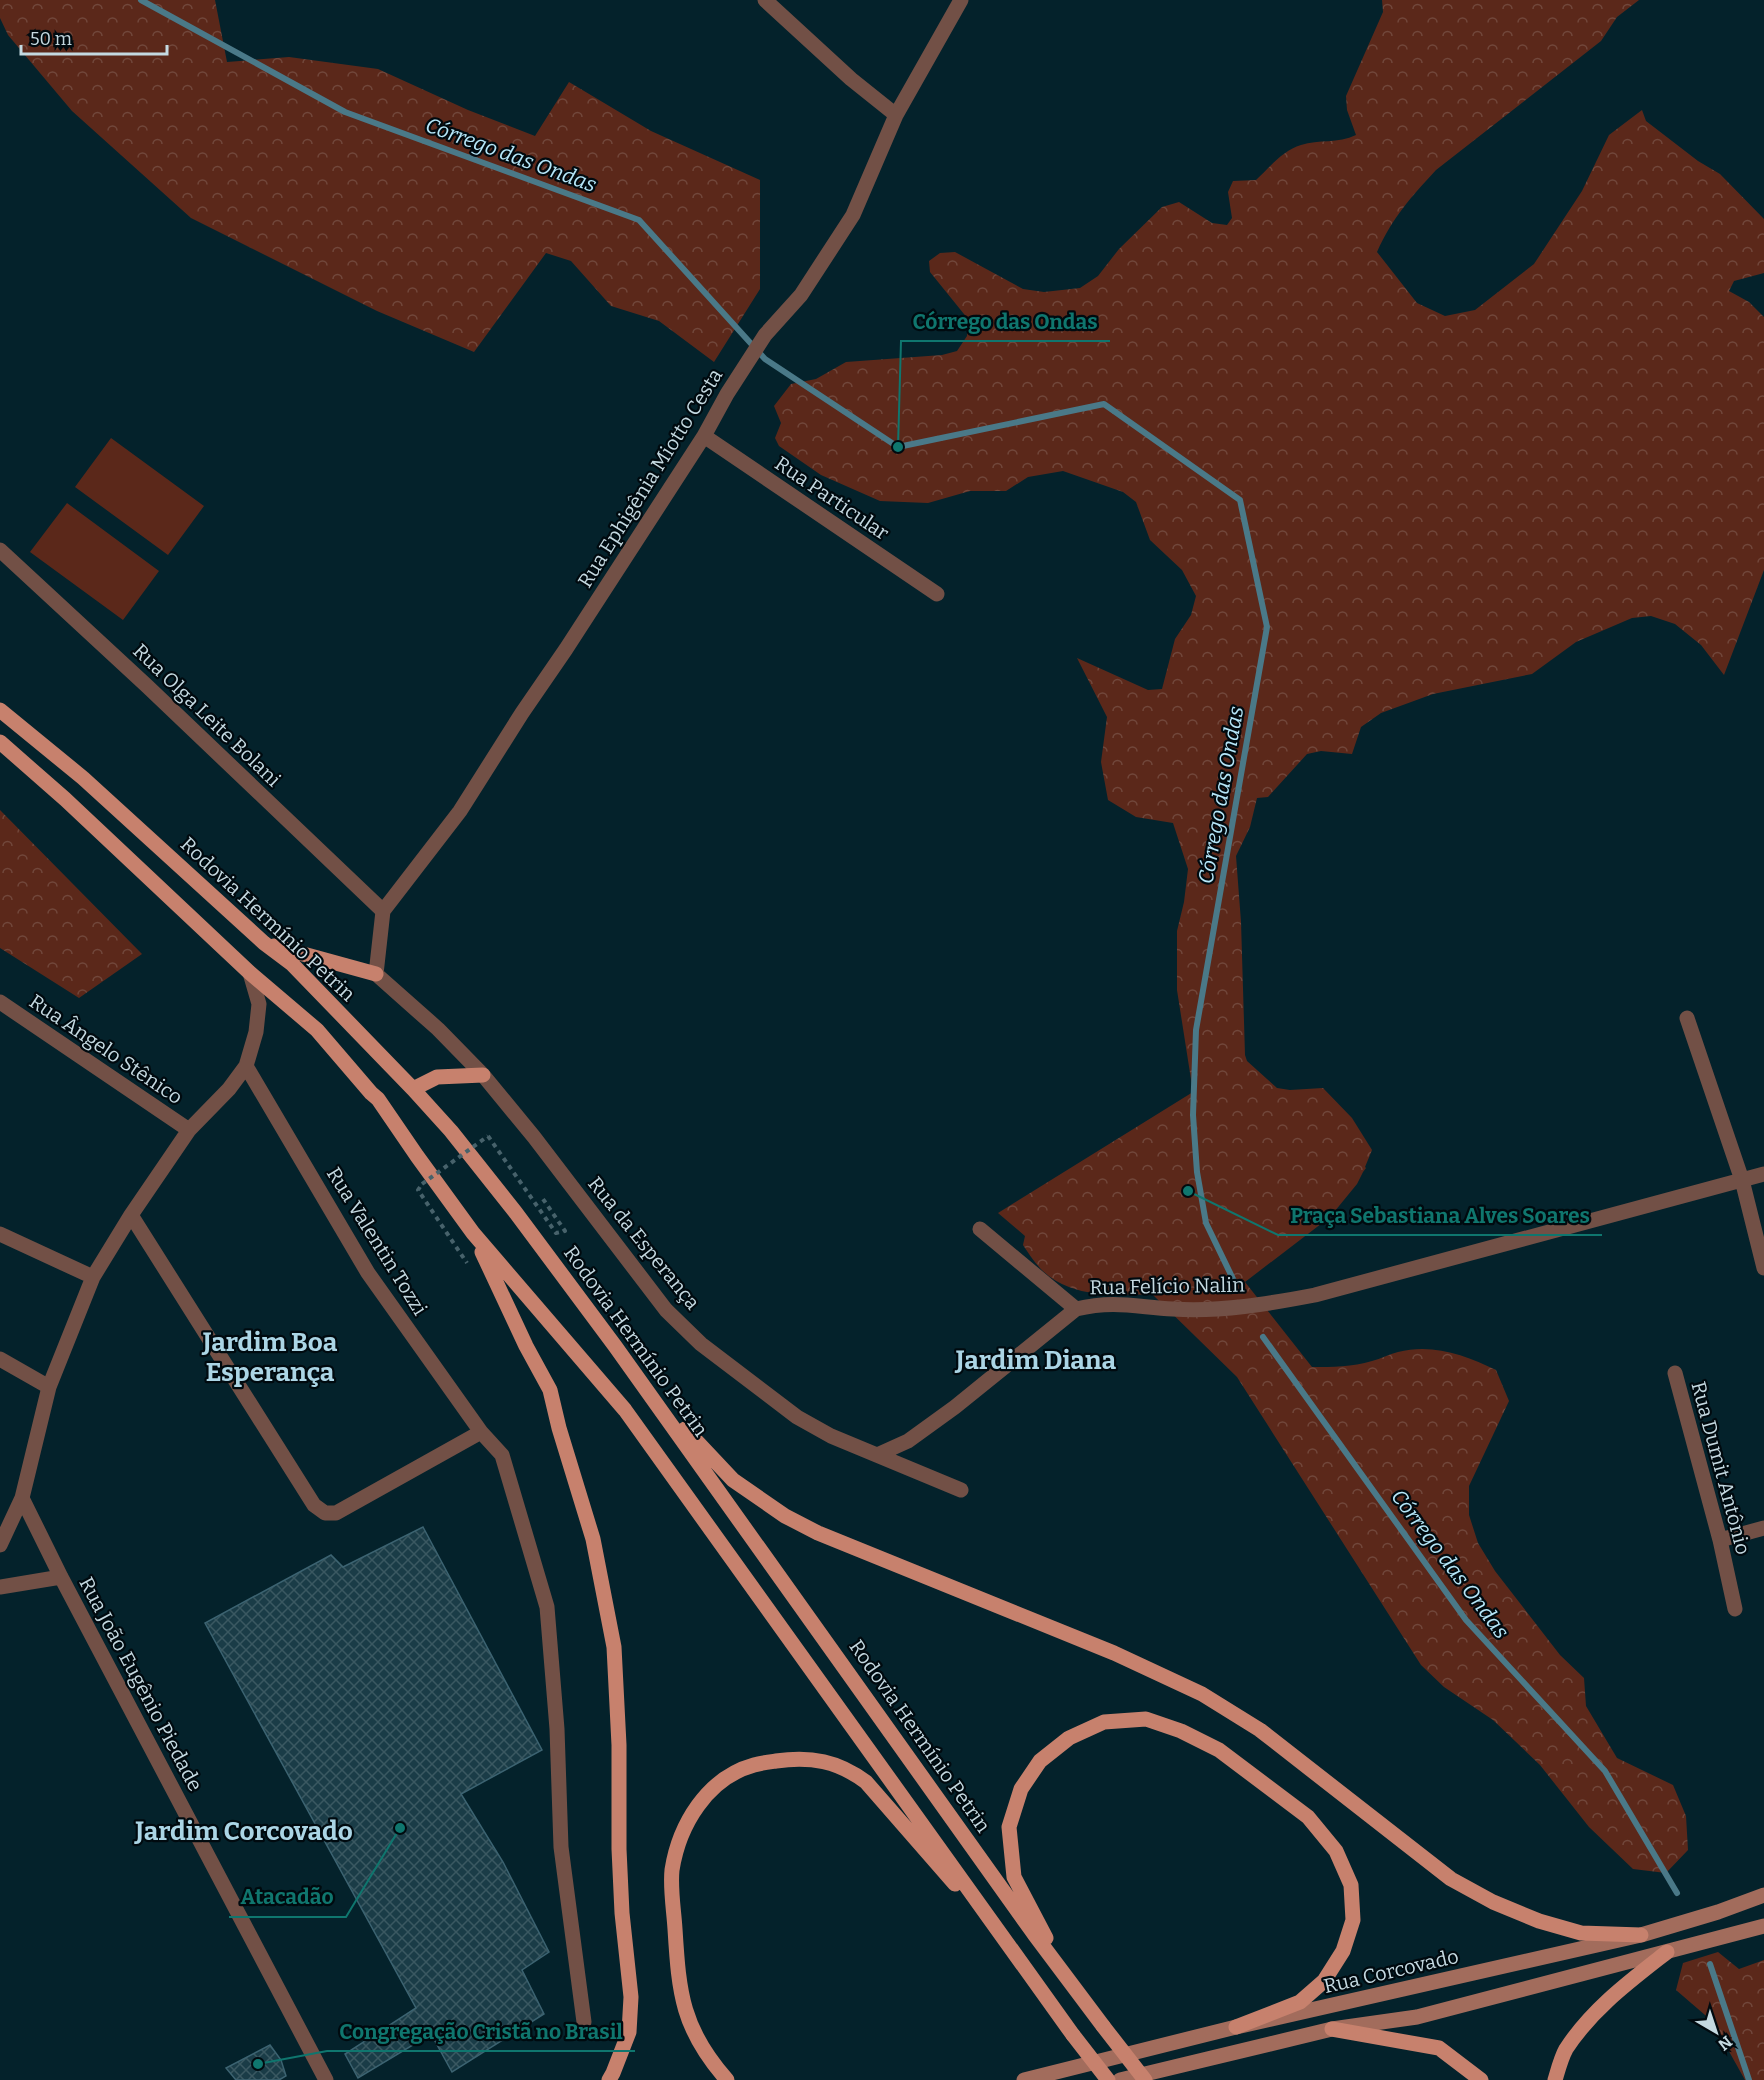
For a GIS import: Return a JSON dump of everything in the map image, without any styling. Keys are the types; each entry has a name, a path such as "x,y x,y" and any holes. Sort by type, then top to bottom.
{"main road":[{"name":"Rodovia Hermínio Petrin","path":"0,710 83,778 264,943 292,964 451,1131 516,1213 615,1346 1074,1988 1145,2080"},
{"path":"0,742 65,799 250,973 317,1029 378,1099 473,1233 625,1410 889,1776 1072,2035 1108,2080"},
{"path":"264,943 376,974"},
{"path":"413,1089 437,1077 483,1076"},
{"path":"473,1233 526,1347 550,1390 559,1428 593,1539 614,1647 619,1745 619,1850 631,1997 628,2032 609,2080"},
{"path":"615,1346 700,1446 733,1480 785,1516 818,1533 1114,1653 1202,1694 1260,1730 1451,1879 1493,1902 1539,1921 1581,1934 1641,1935"},
{"path":"1074,1988 1014,1877 1009,1827 1021,1789 1040,1761 1069,1738 1104,1722 1146,1719 1181,1731 1219,1750 1308,1817 1336,1851 1351,1885 1353,1920 1343,1951 1324,1981 1300,2002 1236,2027"},
{"path":"727,2080 708,2059 692,2031 681,1994 672,1872 680,1837 690,1816 711,1789 729,1776 753,1765 793,1759 822,1761 849,1769 866,1782 1011,1950"},
{"path":"1554,2080 1565,2051 1590,2018 1612,1996 1667,1952"},
{"path":"1332,2029 1439,2048 1481,2080"}],"street":[{"path":"765,0 851,79 896,115"},
{"name":"Rua Ephigênia Miotto Cesta","path":"383,911 460,811 704,436 727,394 765,335 801,295 853,215 896,115 961,0"},
{"name":"Rua Particular","path":"704,436 938,594"},
{"name":"Rua Olga Leite Bolani","path":"0,550 147,686 383,911"},
{"path":"376,974 383,911"},
{"path":"0,1545 22,1498 49,1387 93,1277 131,1215 151,1189 189,1130 229,1089 246,1066 256,1032 259,1004 250,973"},
{"name":"Rua da Esperança","path":"376,974 438,1029 483,1076 534,1137 666,1310 701,1344 796,1417 831,1436 961,1490"},
{"name":"Rua Ângelo Stênico","path":"0,1002 189,1130"},
{"path":"1687,1018 1742,1180 1764,1268"},
{"name":"Rua Valentin Tozzi","path":"246,1066 368,1272 481,1432 502,1455 547,1607 556,1729 561,1847 584,2022"},
{"name":"Rua Felício Nalin","path":"980,1229 1077,1309 1096,1304 1129,1304 1172,1309 1216,1310 1270,1304 1315,1295 1764,1174"},
{"path":"131,1215 314,1505 321,1512 336,1513 481,1432"},
{"path":"0,1234 93,1277"},
{"path":"877,1455 908,1441 955,1407 1077,1309"},
{"path":"0,1359 49,1387"},
{"name":"Rua Dumit Antônio","path":"1675,1373 1736,1609"},
{"name":"Rua João Eugênio Piedade","path":"22,1498 61,1577 326,2080"},
{"path":"1720,1540 1764,1528"},
{"path":"0,1587 61,1577"},
{"name":"Rua Corcovado","path":"1024,2080 1236,2027 1641,1935 1718,1912 1764,1895"},
{"path":"1120,2080 1332,2029 1417,2017 1764,1926"}],"path":[{"path":"470,1268 418,1190 422,1184 488,1136 556,1233 565,1231 543,1199"}],"green space":[{"path":"0,0 215,0 227,62 289,57 378,69 468,110 535,136 569,82 651,131 760,180 760,289 714,362 659,321 611,306 571,261 546,253 474,352 377,311 191,218 72,111 8,35 0,18"},
{"path":"1382,0 1639,0 1617,17 1601,41 1436,170 1403,208 1389,228 1377,252 1417,303 1445,316 1475,310 1534,264 1582,191 1609,135 1642,110 1646,121 1698,161 1720,174 1764,219 1764,273 1734,281 1729,291 1749,302 1764,317 1764,570 1724,675 1701,645 1675,624 1651,616 1632,618 1576,642 1532,674 1433,694 1381,713 1361,727 1352,754 1321,751 1307,754 1268,797 1257,798 1250,827 1236,856 1247,1061 1277,1088 1290,1090 1323,1088 1352,1118 1372,1150 1357,1184 1330,1217 1245,1282 1312,1367 1357,1364 1398,1352 1423,1349 1461,1355 1496,1370 1509,1401 1469,1486 1469,1515 1478,1543 1495,1571 1560,1655 1584,1678 1586,1706 1617,1758 1673,1785 1686,1816 1688,1850 1666,1873 1633,1869 1589,1827 1540,1765 1493,1720 1444,1687 1421,1665 1237,1377 1153,1295 1082,1291 1056,1281 1030,1256 1023,1245 1025,1236 998,1213 1193,1092 1177,990 1177,931 1184,902 1188,869 1173,823 1136,817 1108,800 1101,762 1107,717 1077,658 1148,690 1162,689 1175,639 1191,615 1196,596 1182,570 1150,540 1136,502 1123,492 1063,471 1028,477 1006,491 970,491 928,503 880,501 821,475 779,446 775,438 781,423 774,406 791,384 816,379 846,362 942,355 957,351 967,336 968,319 930,272 929,261 940,253 955,252 1023,289 1044,292 1080,288 1098,276 1119,249 1162,207 1179,202 1212,223 1227,225 1232,218 1228,192 1233,181 1256,180 1294,147 1308,143 1342,140 1356,135 1347,110 1346,96 1383,12"},
{"path":"111,438 204,506 168,555 75,487"},
{"path":"67,503 159,571 123,620 30,552"},
{"path":"0,810 142,954 79,998 0,948"},
{"path":"1718,1952 1739,1969 1764,1960 1764,2080 1745,2080 1712,2021 1676,1990 1683,1963"}],"building":[{"path":"423,1527 542,1750 461,1794 503,1862 549,1952 522,1970 544,2014 452,2072 431,2034 358,2078 345,2054 416,2008 205,1623 331,1555 343,1567"},
{"path":"270,2045 281,2060 286,2076 279,2080 236,2080 226,2068"}],"waterway":[{"name":"Córrego das Ondas","path":"141,0 345,112 639,220 765,359 898,447 1104,404 1240,500 1267,627 1196,1030 1193,1115 1197,1172 1206,1223 1234,1281"},
{"name":"Córrego das Ondas","path":"1263,1337 1466,1620 1605,1771 1677,1893"},
{"name":"Córrego das Ondas","path":"1710,1964 1749,2080"}],"place":[{"name":"Córrego das Ondas","path":"898,447"},
{"name":"Praça Sebastiana Alves Soares","path":"1188,1191"},
{"name":"Atacadão","path":"400,1828"},
{"name":"Congregação Cristã no Brasil","path":"258,2064"}],"district":[{"name":"Jardim Boa Esperança","path":"270,1357"},
{"name":"Jardim Diana","path":"1036,1360"},
{"name":"Jardim Corcovado","path":"244,1831"}]}
